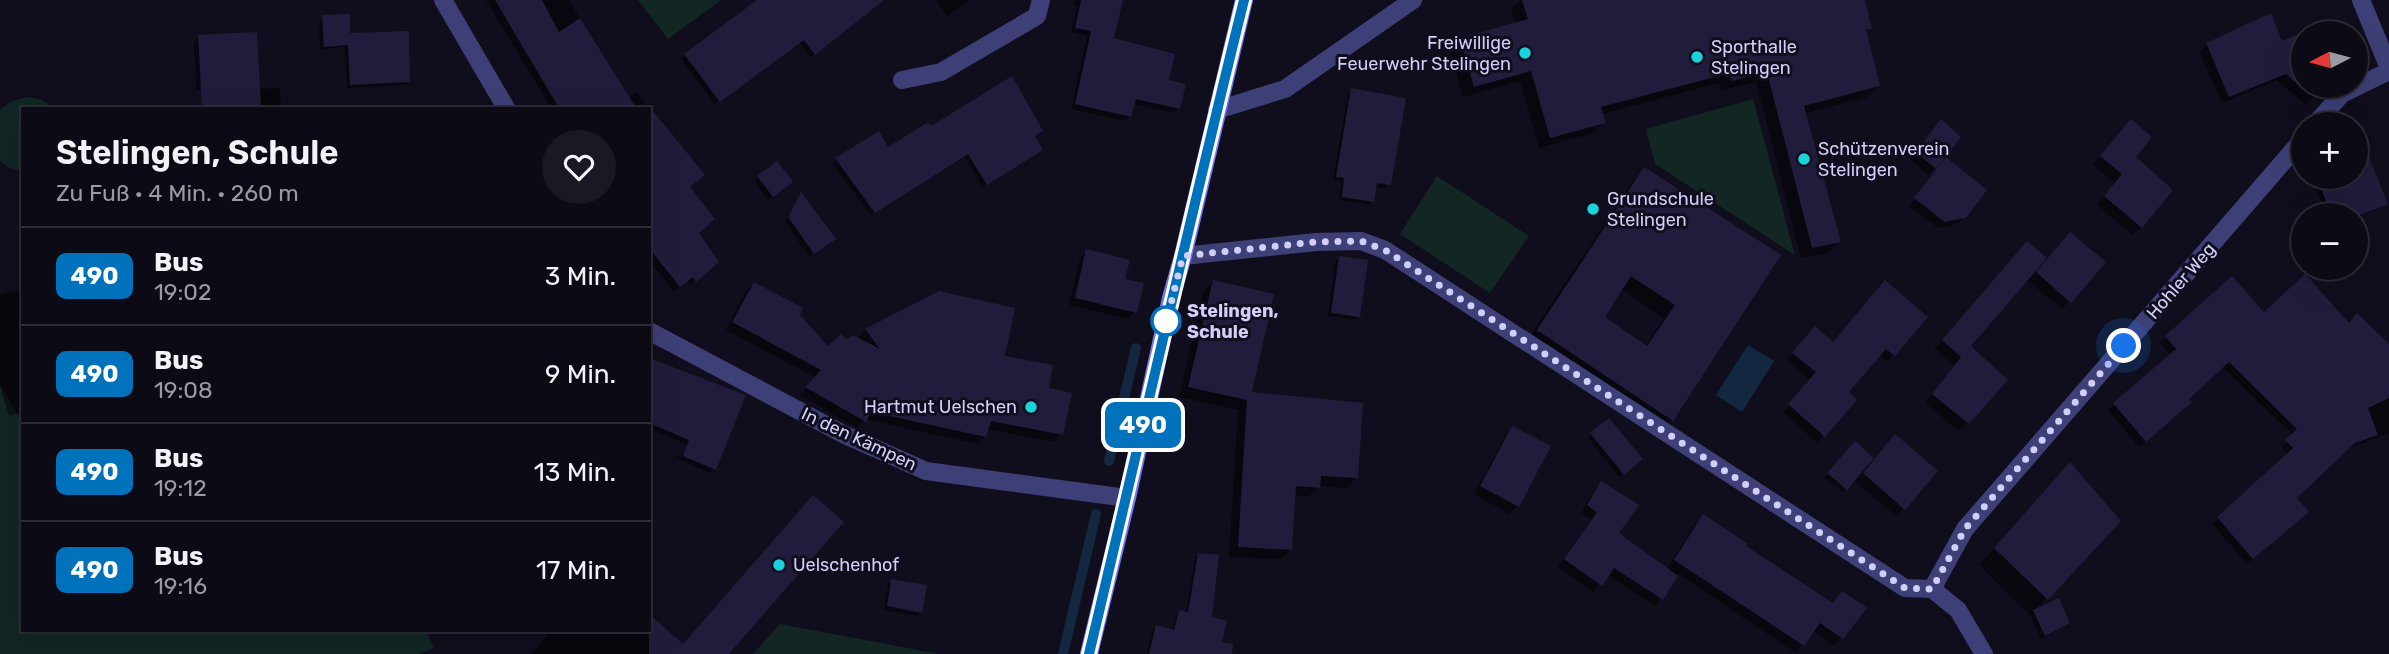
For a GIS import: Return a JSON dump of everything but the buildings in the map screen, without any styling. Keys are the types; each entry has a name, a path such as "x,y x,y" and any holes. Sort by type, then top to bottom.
{"street":[{"path":"443,0 505,107"},
{"path":"902,80 941,72 1037,16 1041,0"},
{"path":"1089,654 1171,298 1244,0"},
{"path":"1217,110 1286,89 1413,0"},
{"path":"2326,112 2342,94 2389,69 2361,0"},
{"name":"Hohler Weg","path":"1932,589 1965,529 2291,153"},
{"path":"1183,256 1315,242 1361,241 1385,250 1905,588 1932,589 1958,610 1984,654"},
{"name":"In den Kämpen","path":"651,332 843,434 926,471 1127,498"}],"green space":[{"path":"638,0 721,0 668,39"},
{"path":"29,97 42,100 52,107 21,107 21,171 0,161 0,110 13,101"},
{"path":"1753,99 1795,255 1655,164 1646,129"},
{"path":"1437,176 1529,236 1490,293 1400,234"},
{"path":"0,384 21,421 21,632 426,632 434,648 419,654 0,654"},
{"path":"780,624 939,654 753,654"}],"water":[{"path":"1748,345 1774,361 1742,412 1716,395"}],"waterway":[{"path":"1109,461 1136,348"},
{"path":"1063,654 1096,514"}],"bus line":[{"name":"490","path":"1089,654 1171,298 1244,0"}],"place":[{"name":"Freiwillige Feuerwehr Stelingen","path":"1525,53"},
{"name":"Sporthalle Stelingen","path":"1697,57"},
{"name":"Schützenverein Stelingen","path":"1804,159"},
{"name":"Grundschule Stelingen","path":"1593,209"},
{"name":"Stelingen, Schule","path":"1166,321"},
{"name":"Hartmut Uelschen","path":"1031,407"},
{"name":"Uelschenhof","path":"779,565"}],"route":[{"path":"1166,321 1183,256 1315,242 1361,241 1385,250 1905,588 1932,589 1965,529 2124,346"}]}
